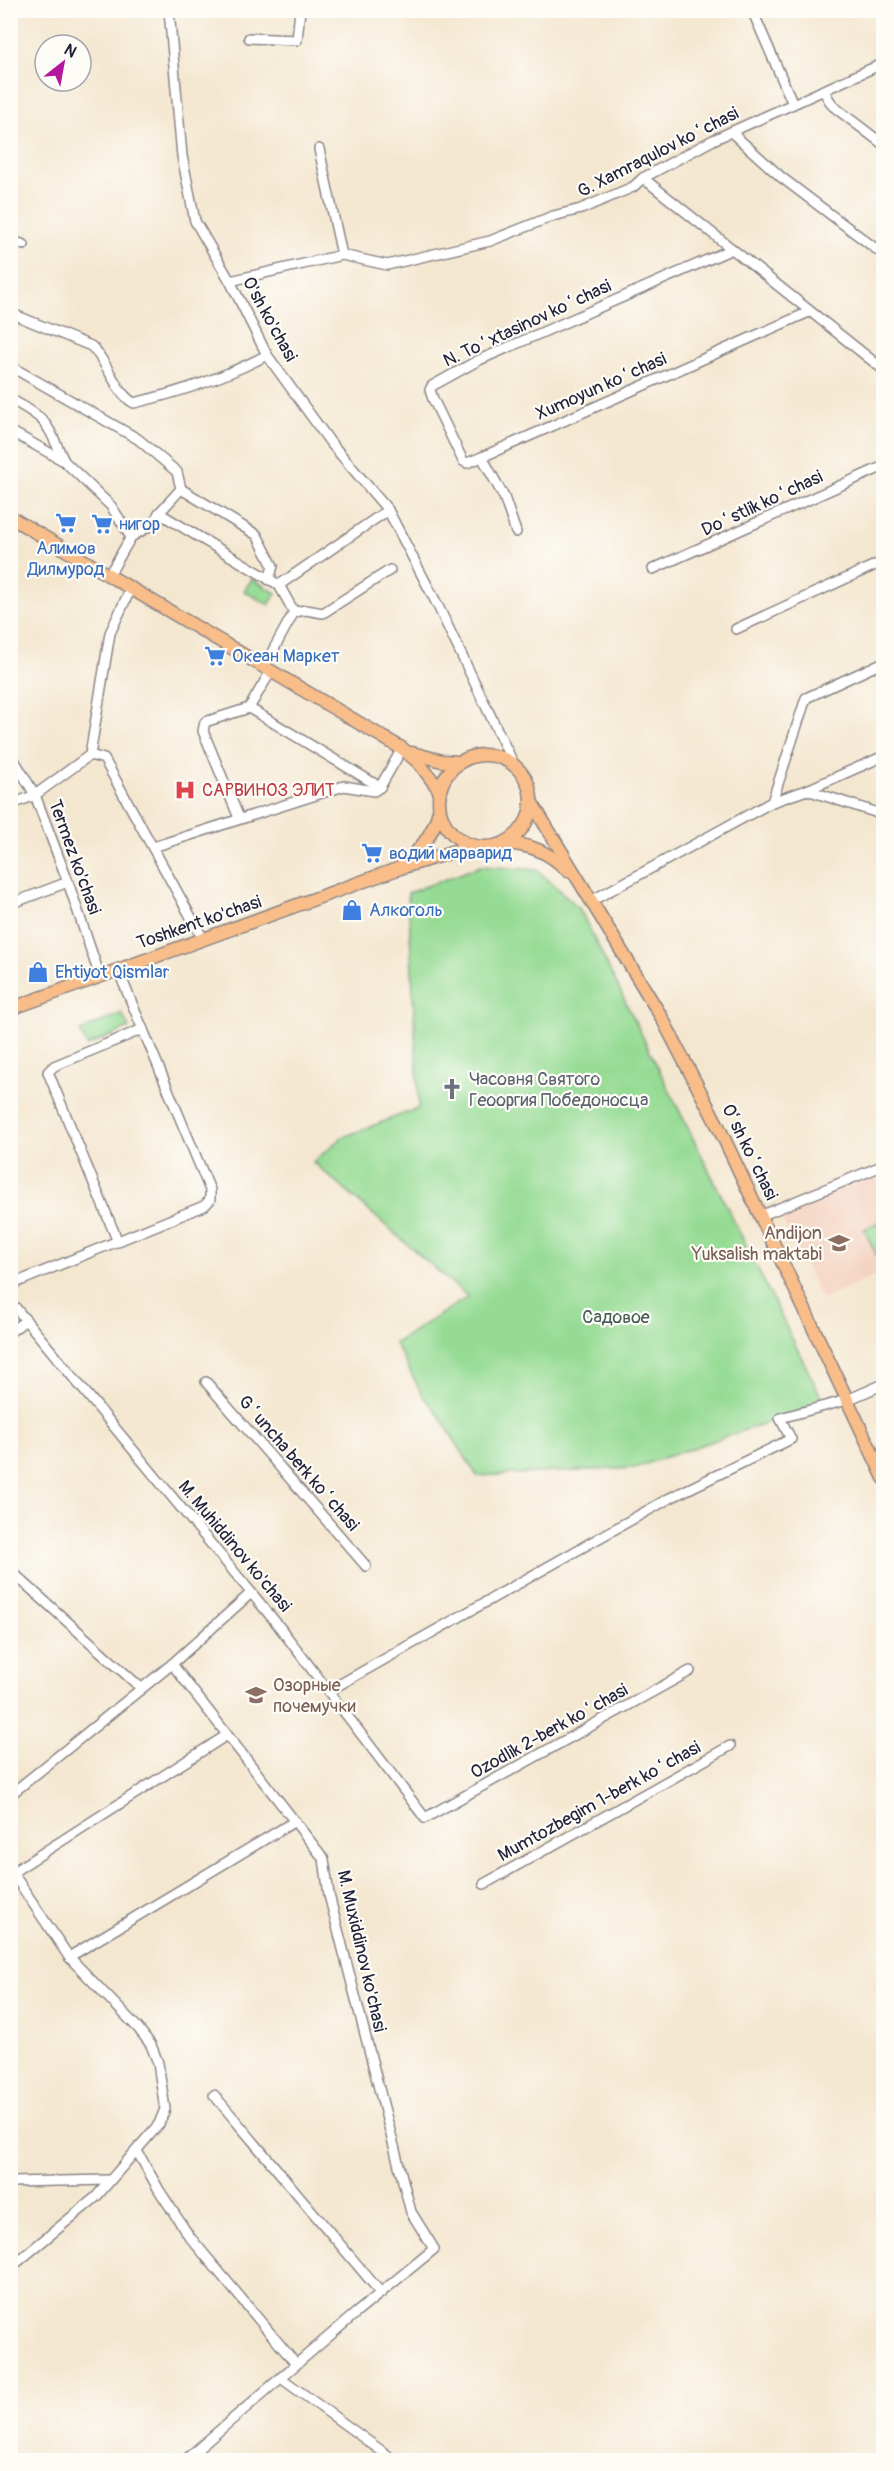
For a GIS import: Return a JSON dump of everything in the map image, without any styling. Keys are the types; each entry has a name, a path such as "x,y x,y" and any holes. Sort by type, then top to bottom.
{"main road":[{"path":"10,517 402,749 420,764 440,791"},
{"path":"402,749 428,758 460,762"},
{"path":"400,868 428,839 435,825 440,791 447,775 460,762 473,756 488,755 502,758 514,765 524,776 530,788 532,803 530,815 524,827 505,843"},
{"path":"532,803 581,884"},
{"path":"439,810 450,832 471,846 483,848 505,843 540,849 557,860 581,884"},
{"name":"Toshkent ko'chasi","path":"10,1010 400,868 471,846"},
{"name":"Oʻsh koʻchasi","path":"581,884 662,1018 760,1216 884,1478"}],"street":[{"name":"O'sh ko'chasi","path":"169,10 182,156 195,221 230,281 267,356 330,442 388,510 438,606 514,765"},
{"path":"249,38 297,40 300,10"},
{"path":"752,10 793,104"},
{"name":"G. Xamraqulov koʻchasi","path":"230,281 342,255 387,265 490,241 553,216 581,210 633,187 643,178 731,132 884,63"},
{"path":"823,90 833,106 884,145"},
{"path":"731,132 781,177 884,255"},
{"path":"319,149 342,255"},
{"path":"643,178 730,250 884,370"},
{"path":"10,240 24,245"},
{"name":"N. Toʻxtasinov koʻchasi","path":"482,457 467,463 463,461 433,399 430,390 432,386 477,361 730,250"},
{"name":"Xumoyun koʻchasi","path":"482,457 809,312"},
{"path":"10,313 91,346 98,352 126,398 134,403 176,393 231,374 267,356"},
{"path":"10,366 138,438 177,472 181,489 257,535 273,566 269,580"},
{"path":"10,399 43,418 48,424 64,461"},
{"path":"10,432 64,461 111,506 131,537"},
{"path":"482,457 504,497 516,532"},
{"name":"Doʻstlik koʻchasi","path":"653,569 884,466"},
{"path":"109,575 131,537 153,524 159,513 181,489"},
{"path":"279,585 388,510"},
{"path":"159,513 279,585 294,612"},
{"path":"736,629 884,561"},
{"path":"294,612 306,610 322,613 390,570"},
{"path":"10,805 35,795 90,755 110,633 131,588"},
{"path":"239,818 203,731 205,722 249,708 294,612"},
{"path":"772,802 806,698 884,662"},
{"path":"249,708 380,787"},
{"path":"153,848 239,818 344,786 374,790 380,787 402,749"},
{"name":"Termez ko'chasi","path":"10,753 35,795 69,882 100,977"},
{"path":"90,755 104,759 203,939"},
{"path":"591,901 772,802 807,790 884,756"},
{"path":"807,790 884,815"},
{"path":"10,904 69,882"},
{"path":"10,1285 204,1206 211,1196 118,970"},
{"path":"118,1242 48,1072 54,1066 143,1029"},
{"path":"760,1216 884,1165"},
{"name":"M. Muhiddinov ko'chasi","path":"10,1301 330,1690 372,1751 425,1818"},
{"path":"10,1332 26,1320"},
{"name":"Gʻuncha berk koʻchasi","path":"206,1382 366,1566"},
{"path":"330,1690 658,1505 791,1439 780,1418 847,1400 884,1384"},
{"path":"10,1570 141,1688"},
{"path":"10,1796 172,1664 251,1593"},
{"name":"M. Muxiddinov ko'chasi","path":"172,1664 324,1859 332,1906 411,2212 434,2249 381,2293"},
{"name":"Ozodlik 2-berk koʻchasi","path":"425,1818 690,1671"},
{"path":"10,2268 96,2196 159,2124 165,2109 158,2063 151,2045 138,2028 69,1957 12,1870 227,1736"},
{"name":"Mumtozbegim 1-berk koʻchasi","path":"484,1884 730,1746"},
{"path":"69,1957 295,1821"},
{"path":"185,2460 381,2293 214,2095"},
{"path":"137,2151 189,2236 296,2364"},
{"path":"10,2182 110,2180"},
{"path":"281,2378 394,2460"}],"shaded area":[{"name":"Andijon Yuksalish maktabi","path":"876,1176 883,1193 883,1272 822,1300 779,1213"}],"green space":[{"path":"252,579 276,593 269,605 244,591"},
{"name":"Садовое","path":"481,866 537,870 579,908 824,1403 634,1468 477,1476 437,1412 423,1396 395,1343 468,1297 313,1162 341,1138 419,1108 408,893"},
{"path":"122,1013 129,1028 87,1046 80,1031"},
{"path":"883,1220 883,1261 880,1262 864,1229"}],"place":[{"name":"Алимов Дилмурод","path":"66,523"},
{"name":"нигор","path":"102,524"},
{"name":"Океан Маркет","path":"215,656"},
{"name":"САРВИНОЗ ЭЛИТ","path":"185,790"},
{"name":"водий марварид","path":"372,853"},
{"name":"Алкоголь","path":"352,910"},
{"name":"Ehtiyot Qismlar","path":"38,972"},
{"name":"Часовня Святого Геооргия Победоносца","path":"452,1089"},
{"name":"Andijon Yuksalish maktabi","path":"839,1243"},
{"name":"Озорные почемучки","path":"256,1695"}]}
